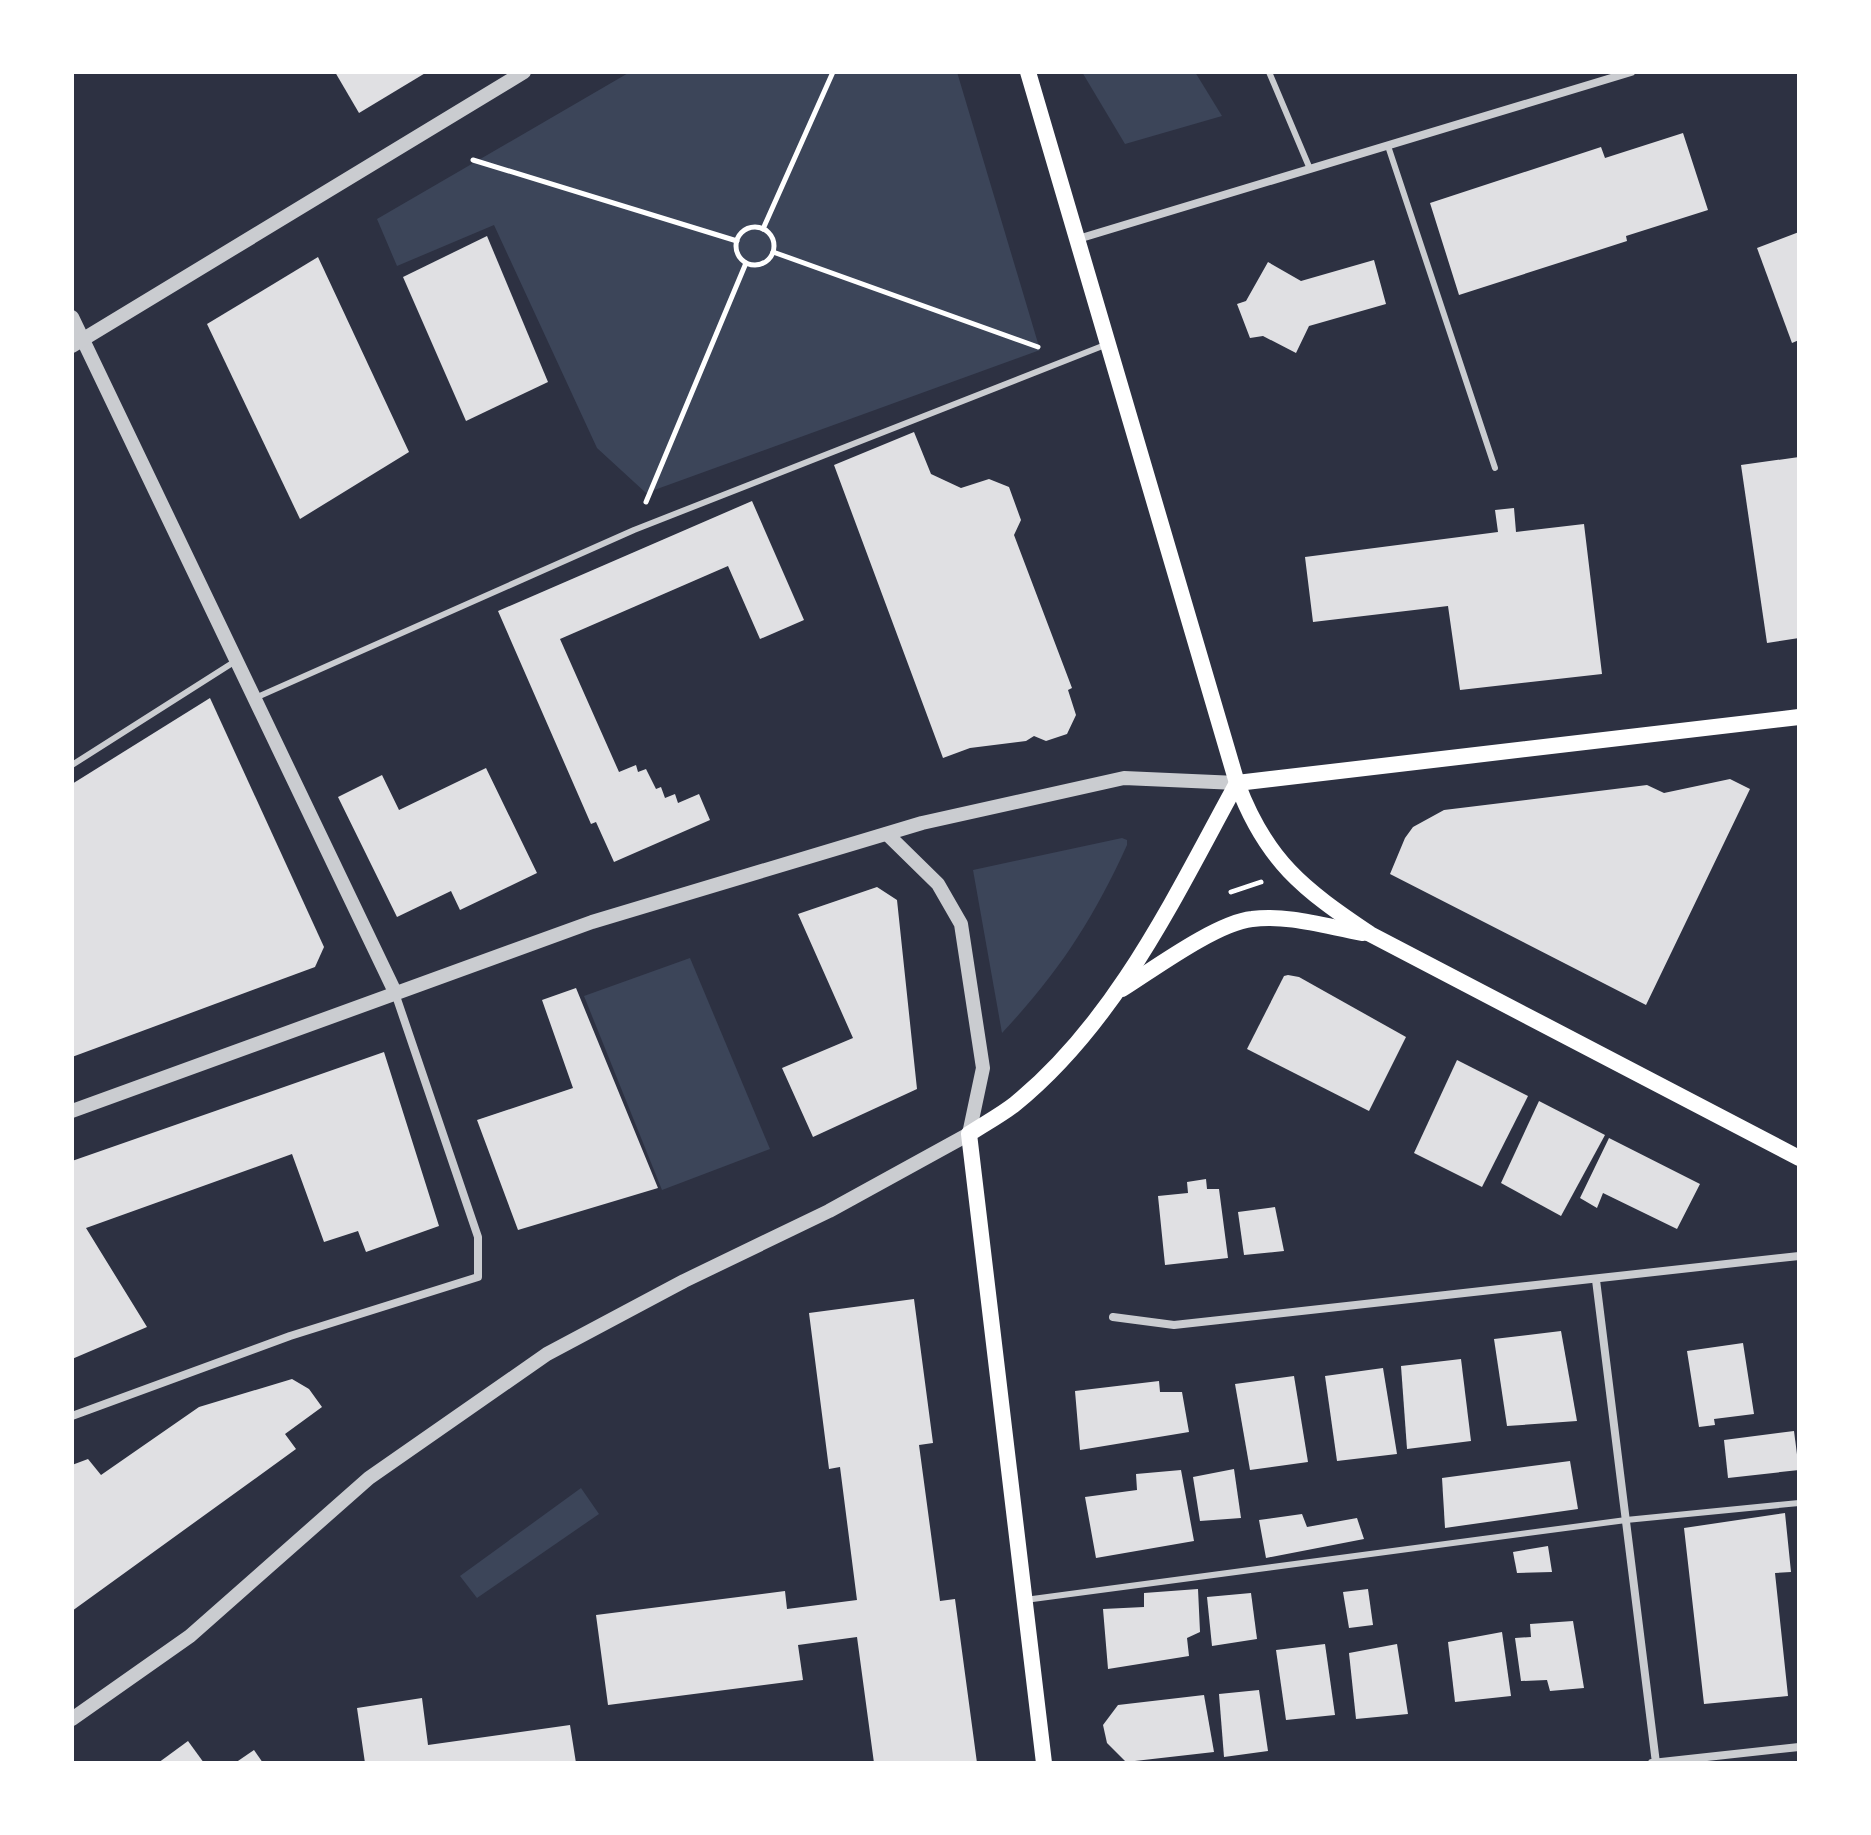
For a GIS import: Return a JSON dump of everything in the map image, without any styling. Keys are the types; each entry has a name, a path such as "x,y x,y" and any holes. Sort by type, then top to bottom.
{"main road":[{"path":"1028,72 1237,783 1253,826 1284,867 1325,904 1370,934 1799,1158"},
{"path":"1237,783 1799,717"},
{"path":"1044,1763 969,1134 1015,1105 1069,1052 1120,990 1237,783"},
{"path":"1120,990 1206,937 1250,918 1279,919 1370,934"}],"street":[{"path":"77,343 524,72"},
{"path":"1078,239 1631,72"},
{"path":"72,317 77,343 236,661 395,992 478,1237 478,1277 290,1336 72,1416"},
{"path":"72,1111 592,922 887,834 1124,778 1237,783"},
{"path":"72,1719 190,1636 369,1478 547,1354 684,1281 829,1211 969,1134 983,1068 961,924 938,884 887,834"},
{"path":"1113,1317 1174,1325 1799,1256"},
{"path":"1596,1280 1655,1763 1799,1747"}],"lane":[{"path":"1269,72 1310,169"},
{"path":"1388,146 1495,468"},
{"path":"254,698 634,530 1108,344"},
{"path":"72,765 236,661"},
{"path":"1024,1600 1626,1520 1799,1503"}],"path":[{"path":"763,229 833,72"},
{"path":"473,160 737,241"},
{"path":"747,229 763,229 772,237 773,252 760,264 746,263 737,253 737,241 747,229"},
{"path":"773,252 1050,351"},
{"path":"634,530 746,263"},
{"path":"1231,892 1261,882"}],"shaded area":[{"path":"630,72 957,72 1040,350 646,493 597,448 494,225 397,266 377,219"},
{"path":"1082,72 1195,72 1222,116 1125,144"},
{"path":"1122,838 1127,840 1127,845 1073,945 1002,1033 973,870"},
{"path":"690,958 770,1149 662,1190 584,996"},
{"path":"581,1488 599,1514 477,1598 460,1576"}],"building":[{"path":"335,72 427,72 359,113"},
{"path":"1683,133 1708,210 1626,236 1627,241 1459,295 1430,203 1601,147 1605,158"},
{"path":"1799,232 1799,340 1792,343 1757,248"},
{"path":"487,236 548,382 466,421 403,277"},
{"path":"318,257 409,452 300,519 207,324"},
{"path":"1374,260 1386,304 1309,326 1296,353 1263,336 1250,338 1237,304 1246,301 1268,262 1301,281"},
{"path":"914,432 931,474 961,488 989,479 1009,487 1021,520 1014,535 1072,688 1068,690 1076,715 1067,734 1046,741 1034,736 1026,741 970,748 943,758 834,465"},
{"path":"1799,457 1799,638 1767,643 1741,465"},
{"path":"752,501 804,620 760,639 728,566 560,639 619,772 636,765 638,772 646,769 656,789 661,787 665,798 675,794 678,803 699,794 710,820 614,862 596,822 591,824 498,611"},
{"path":"1514,508 1516,532 1584,524 1602,674 1460,690 1448,606 1313,622 1305,557 1498,532 1495,510"},
{"path":"210,698 324,947 315,967 72,1057 72,784"},
{"path":"486,768 537,873 460,910 451,891 397,917 338,797 382,775 399,810"},
{"path":"1730,779 1750,789 1646,1005 1390,874 1413,827 1444,810 1647,785 1664,793"},
{"path":"877,887 897,900 917,1089 813,1137 782,1068 853,1038 798,914"},
{"path":"1284,976 1299,977 1406,1037 1369,1111 1247,1049"},
{"path":"576,988 658,1188 518,1230 477,1120 573,1088 542,1000"},
{"path":"384,1052 439,1226 366,1252 358,1231 324,1242 292,1154 86,1228 147,1327 72,1359 72,1161"},
{"path":"1457,1060 1528,1096 1482,1187 1414,1153"},
{"path":"1539,1101 1605,1135 1561,1216 1501,1183"},
{"path":"1609,1138 1700,1184 1677,1229 1603,1193 1597,1208 1580,1198"},
{"path":"1206,1179 1207,1189 1219,1189 1228,1258 1165,1265 1158,1196 1188,1193 1187,1182"},
{"path":"1275,1207 1284,1251 1244,1255 1238,1212"},
{"path":"914,1299 933,1443 919,1445 940,1601 955,1599 977,1763 874,1763 857,1637 798,1645 803,1680 608,1705 596,1615 785,1591 787,1609 857,1600 840,1467 829,1469 809,1313"},
{"path":"1561,1331 1577,1421 1507,1426 1494,1339"},
{"path":"1743,1343 1754,1414 1714,1419 1715,1425 1699,1427 1687,1351"},
{"path":"1461,1359 1471,1441 1407,1449 1401,1366"},
{"path":"1383,1368 1397,1454 1337,1461 1325,1376"},
{"path":"1294,1376 1308,1462 1250,1470 1235,1384"},
{"path":"292,1379 309,1389 322,1407 285,1434 296,1449 72,1611 72,1465 88,1459 101,1475 199,1407"},
{"path":"1159,1381 1160,1392 1182,1392 1189,1432 1080,1450 1075,1391"},
{"path":"1794,1431 1799,1470 1728,1478 1724,1440"},
{"path":"1570,1461 1578,1509 1445,1528 1442,1478"},
{"path":"1234,1469 1241,1518 1200,1521 1193,1477"},
{"path":"1181,1470 1194,1541 1096,1558 1085,1497 1137,1490 1136,1474"},
{"path":"1785,1513 1791,1572 1775,1573 1788,1696 1704,1704 1684,1528"},
{"path":"1302,1514 1307,1527 1357,1518 1364,1539 1266,1558 1259,1520"},
{"path":"1548,1546 1552,1572 1517,1573 1513,1552"},
{"path":"1198,1589 1200,1632 1187,1638 1189,1656 1108,1669 1103,1609 1144,1607 1144,1593"},
{"path":"1368,1589 1373,1625 1349,1628 1343,1592"},
{"path":"1251,1593 1257,1639 1212,1646 1207,1597"},
{"path":"1573,1621 1584,1688 1550,1691 1547,1680 1521,1681 1515,1638 1531,1637 1530,1624"},
{"path":"1502,1632 1511,1696 1455,1702 1448,1642"},
{"path":"1325,1644 1335,1715 1286,1720 1276,1650"},
{"path":"1397,1644 1408,1714 1356,1719 1349,1653"},
{"path":"1259,1690 1268,1751 1224,1757 1219,1694"},
{"path":"1204,1695 1214,1752 1126,1762 1107,1743 1103,1725 1118,1705"},
{"path":"422,1698 428,1745 570,1725 576,1763 365,1763 357,1708"},
{"path":"188,1741 204,1763 158,1763"},
{"path":"254,1750 263,1763 235,1763"}]}
